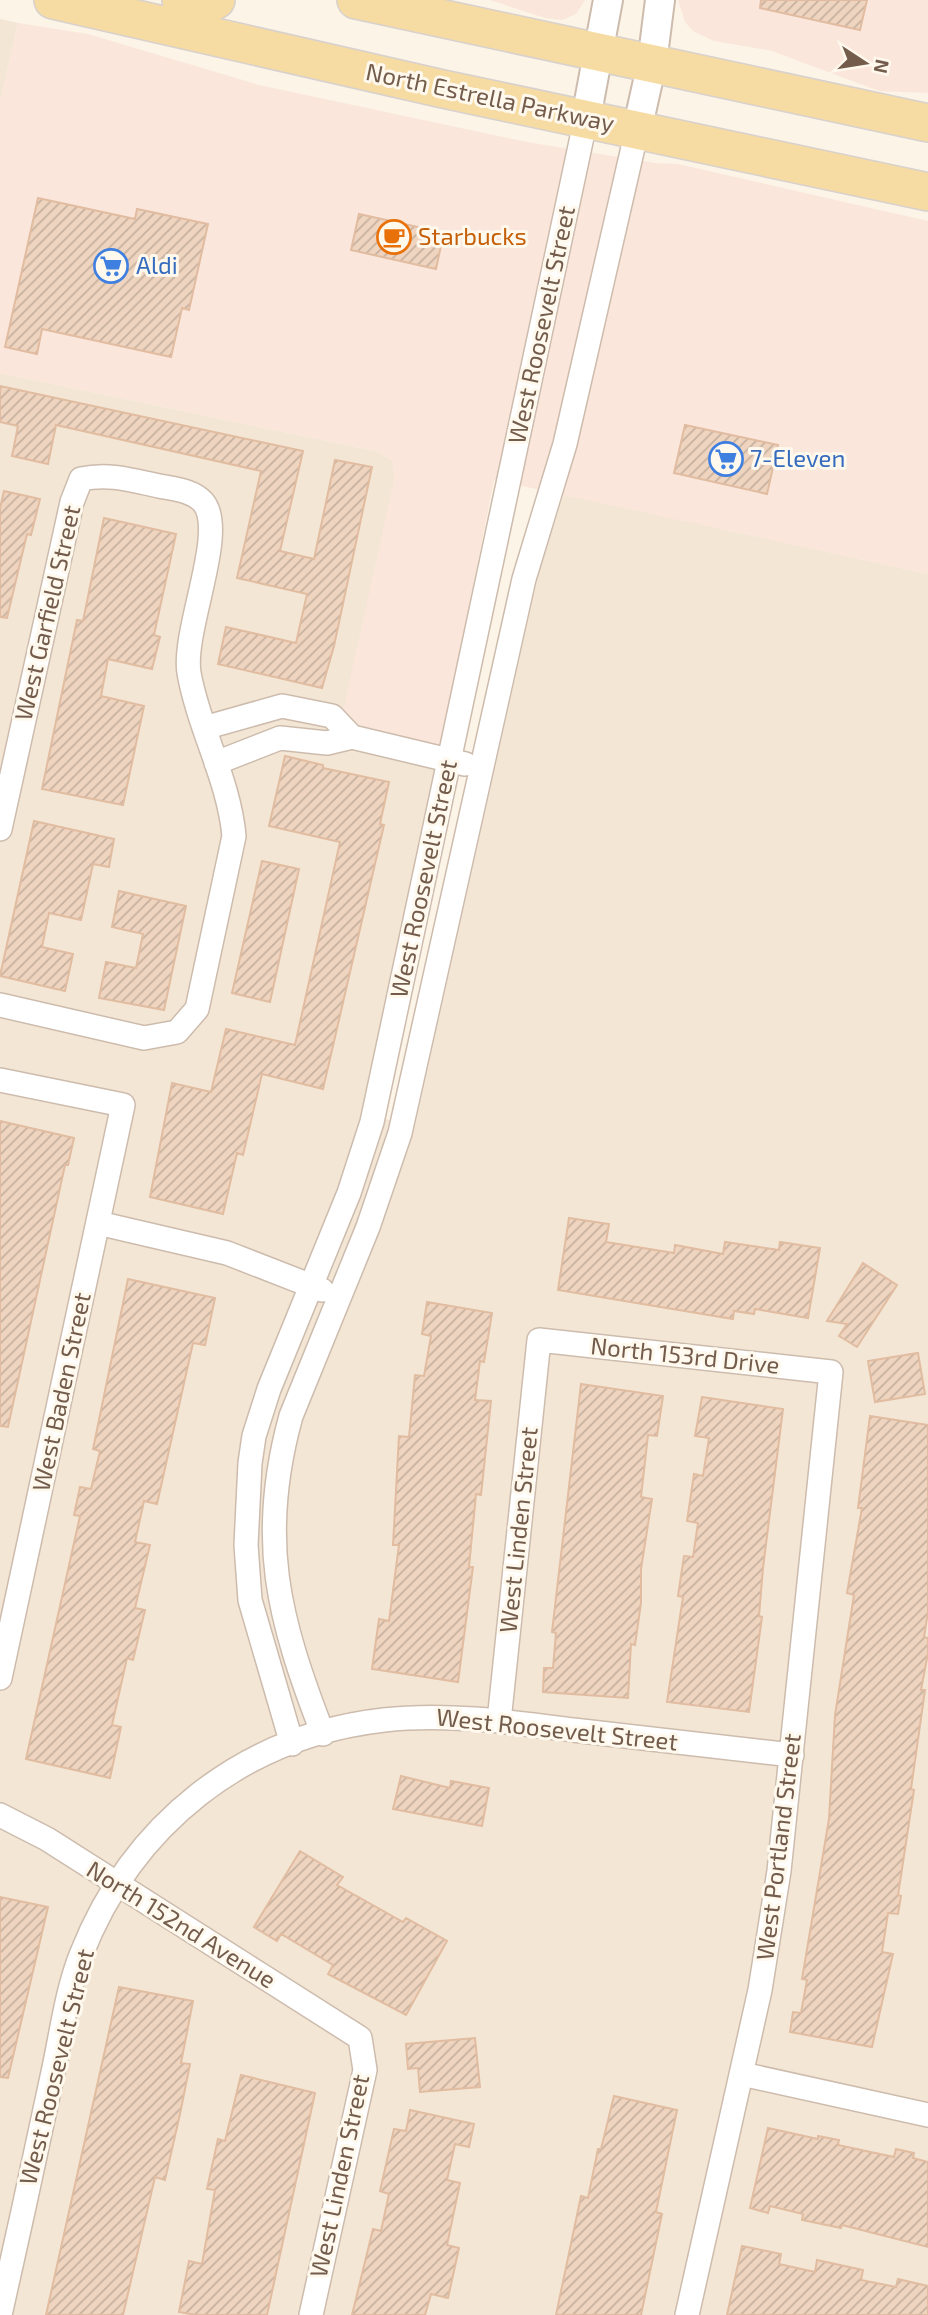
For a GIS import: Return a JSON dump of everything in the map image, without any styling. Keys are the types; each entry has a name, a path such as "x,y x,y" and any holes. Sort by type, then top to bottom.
{"main road":[{"name":"North Estrella Parkway","path":"53,0 928,192"},
{"path":"181,0 209,4 216,0"},
{"path":"356,0 928,123"}],"street":[{"name":"West Roosevelt Street","path":"292,1744 250,1600 246,1545 247,1489 254,1436 349,1193 372,1122 586,118 608,0"},
{"name":"West Roosevelt Street","path":"323,1734 287,1638 281,1611 274,1548 274,1517 280,1464 291,1416 384,1186 400,1133 524,579 565,444 652,63 660,0"},
{"name":"West Garfield Street","path":"0,829 72,502 81,479 105,474 190,493 202,502 209,513 210,547 189,636 189,670 204,728"},
{"path":"0,1005 144,1038 177,1032 197,1009 234,836 232,812 204,728 282,706 331,716 352,737"},
{"path":"268,709 275,739"},
{"path":"216,763 275,739 327,743 352,737 481,767"},
{"name":"West Baden Street","path":"0,1080 123,1105 0,1678"},
{"path":"98,1223 227,1253 340,1297"},
{"name":"North 153rd Drive","path":"539,1340 831,1372"},
{"name":"West Linden Street","path":"499,1721 539,1340"},
{"name":"West Portland Street","path":"687,2315 760,1990 779,1871 831,1372"},
{"name":"West Roosevelt Street","path":"0,2315 79,1958 115,1884 139,1850 197,1794 245,1763 292,1744 381,1720 424,1717 499,1721 792,1755"},
{"name":"North 152nd Avenue","path":"0,1815 47,1839 360,2038"},
{"name":"West Linden Street","path":"311,2315 365,2070 360,2038"},
{"path":"741,2074 928,2115"}],"shaded area":[{"path":"490,0 585,0 576,14 562,20 545,18"},
{"path":"678,0 928,0 928,93 879,91 772,51 714,41 693,31 685,22"},
{"path":"0,19 18,23 0,102"},
{"path":"18,23 88,34 259,85 527,142 655,163 678,164 928,221 928,574 494,480 440,754 338,734 394,480 392,460 375,451 0,373 0,102"},
{"path":"0,373 375,451 392,460 440,754 364,1114 415,1126 539,572 564,494 928,574 928,2315 0,2315"}],"building":[{"path":"761,0 867,0 860,30 760,8"},
{"name":"Aldi","path":"38,198 135,219 137,209 208,224 189,310 182,308 171,357 42,329 37,354 5,347"},
{"name":"Starbucks","path":"359,214 436,231 433,244 441,246 436,269 351,250"},
{"path":"0,386 303,451 280,551 314,559 335,460 372,467 334,646 322,688 218,664 226,627 296,643 307,594 237,578 261,471 56,425 48,464 12,456 18,426 0,422"},
{"name":"7-Eleven","path":"685,425 778,445 767,494 674,473"},
{"path":"4,491 40,499 31,535 27,534 7,618 0,617 0,508"},
{"path":"104,518 176,534 154,635 160,637 152,669 108,659 101,696 144,706 123,805 42,789 77,620 83,621"},
{"path":"285,756 323,765 323,768 389,782 380,824 384,825 323,1089 262,1074 243,1155 237,1153 223,1214 150,1197 172,1083 211,1092 226,1029 295,1045 340,842 269,826"},
{"path":"34,821 114,839 109,867 93,864 81,920 49,913 42,947 73,954 65,991 0,976"},
{"path":"262,861 299,869 270,1002 232,993"},
{"path":"119,891 186,906 164,1010 99,998 106,962 136,968 143,934 112,927"},
{"path":"0,1121 74,1138 68,1165 65,1165 8,1427 0,1426"},
{"path":"569,1218 609,1224 606,1242 674,1253 675,1245 723,1254 725,1242 779,1250 780,1242 820,1248 808,1318 755,1309 754,1314 734,1311 733,1319 558,1290"},
{"path":"863,1263 897,1285 857,1347 839,1336 847,1324 827,1321"},
{"path":"128,1279 215,1298 205,1345 193,1343 157,1504 144,1501 135,1542 150,1545 135,1608 145,1610 133,1660 127,1658 112,1725 121,1727 110,1778 26,1759 80,1516 74,1515 80,1487 91,1489 100,1451 93,1449"},
{"path":"427,1302 492,1313 484,1362 480,1361 475,1400 491,1401 481,1495 476,1494 469,1567 473,1567 458,1682 372,1669 379,1619 389,1621 399,1545 393,1545 399,1436 409,1437 415,1375 424,1376 431,1336 422,1334"},
{"path":"918,1353 925,1394 875,1402 868,1361"},
{"path":"581,1384 663,1396 657,1436 648,1435 641,1497 652,1499 641,1569 641,1603 635,1645 631,1644 628,1698 543,1692 544,1668 553,1668 556,1633 552,1632"},
{"path":"702,1397 783,1409 763,1568 759,1616 762,1617 749,1712 667,1702 683,1597 678,1596 684,1556 693,1557 698,1523 687,1521 694,1474 703,1476 709,1438 695,1436"},
{"path":"870,1416 928,1425 928,1612 924,1637 928,1638 928,1653 921,1690 925,1690 911,1789 914,1790 898,1895 901,1896 898,1914 888,1913 882,1952 893,1954 872,2047 790,2032 793,2012 801,2013 807,1980 802,1979 829,1819 835,1715 854,1595 847,1593 862,1508 858,1508"},
{"path":"401,1776 450,1788 451,1781 489,1788 482,1826 393,1809"},
{"path":"300,1851 343,1877 337,1885 403,1922 406,1918 447,1941 406,2015 328,1974 333,1965 281,1934 277,1941 254,1927"},
{"path":"0,1897 48,1907 8,2078 0,2077"},
{"path":"119,1987 193,2001 181,2063 190,2064 180,2114 165,2180 155,2177 123,2315 46,2315"},
{"path":"475,2038 480,2087 420,2092 418,2068 408,2069 406,2044"},
{"path":"241,2075 315,2093 267,2315 196,2315 179,2312 189,2261 202,2264 215,2190 207,2189 218,2139 225,2141"},
{"path":"614,2096 677,2110 656,2212 662,2214 641,2315 556,2315 581,2196 588,2198 598,2149 601,2149"},
{"path":"410,2110 474,2124 469,2147 455,2144 447,2180 460,2183 447,2245 459,2248 448,2298 431,2294 425,2315 352,2315 373,2229 381,2231 389,2194 380,2191 394,2129 406,2131"},
{"path":"768,2128 818,2139 818,2136 839,2140 838,2145 894,2157 896,2149 914,2153 913,2158 928,2162 928,2247 842,2225 841,2228 802,2220 803,2214 770,2206 768,2213 750,2208"},
{"path":"742,2246 781,2254 779,2264 815,2272 817,2260 863,2270 861,2280 896,2287 898,2279 928,2286 928,2315 727,2315"}],"place":[{"name":"Starbucks","path":"394,237"},
{"name":"Aldi","path":"111,266"},
{"name":"7-Eleven","path":"726,459"}]}
